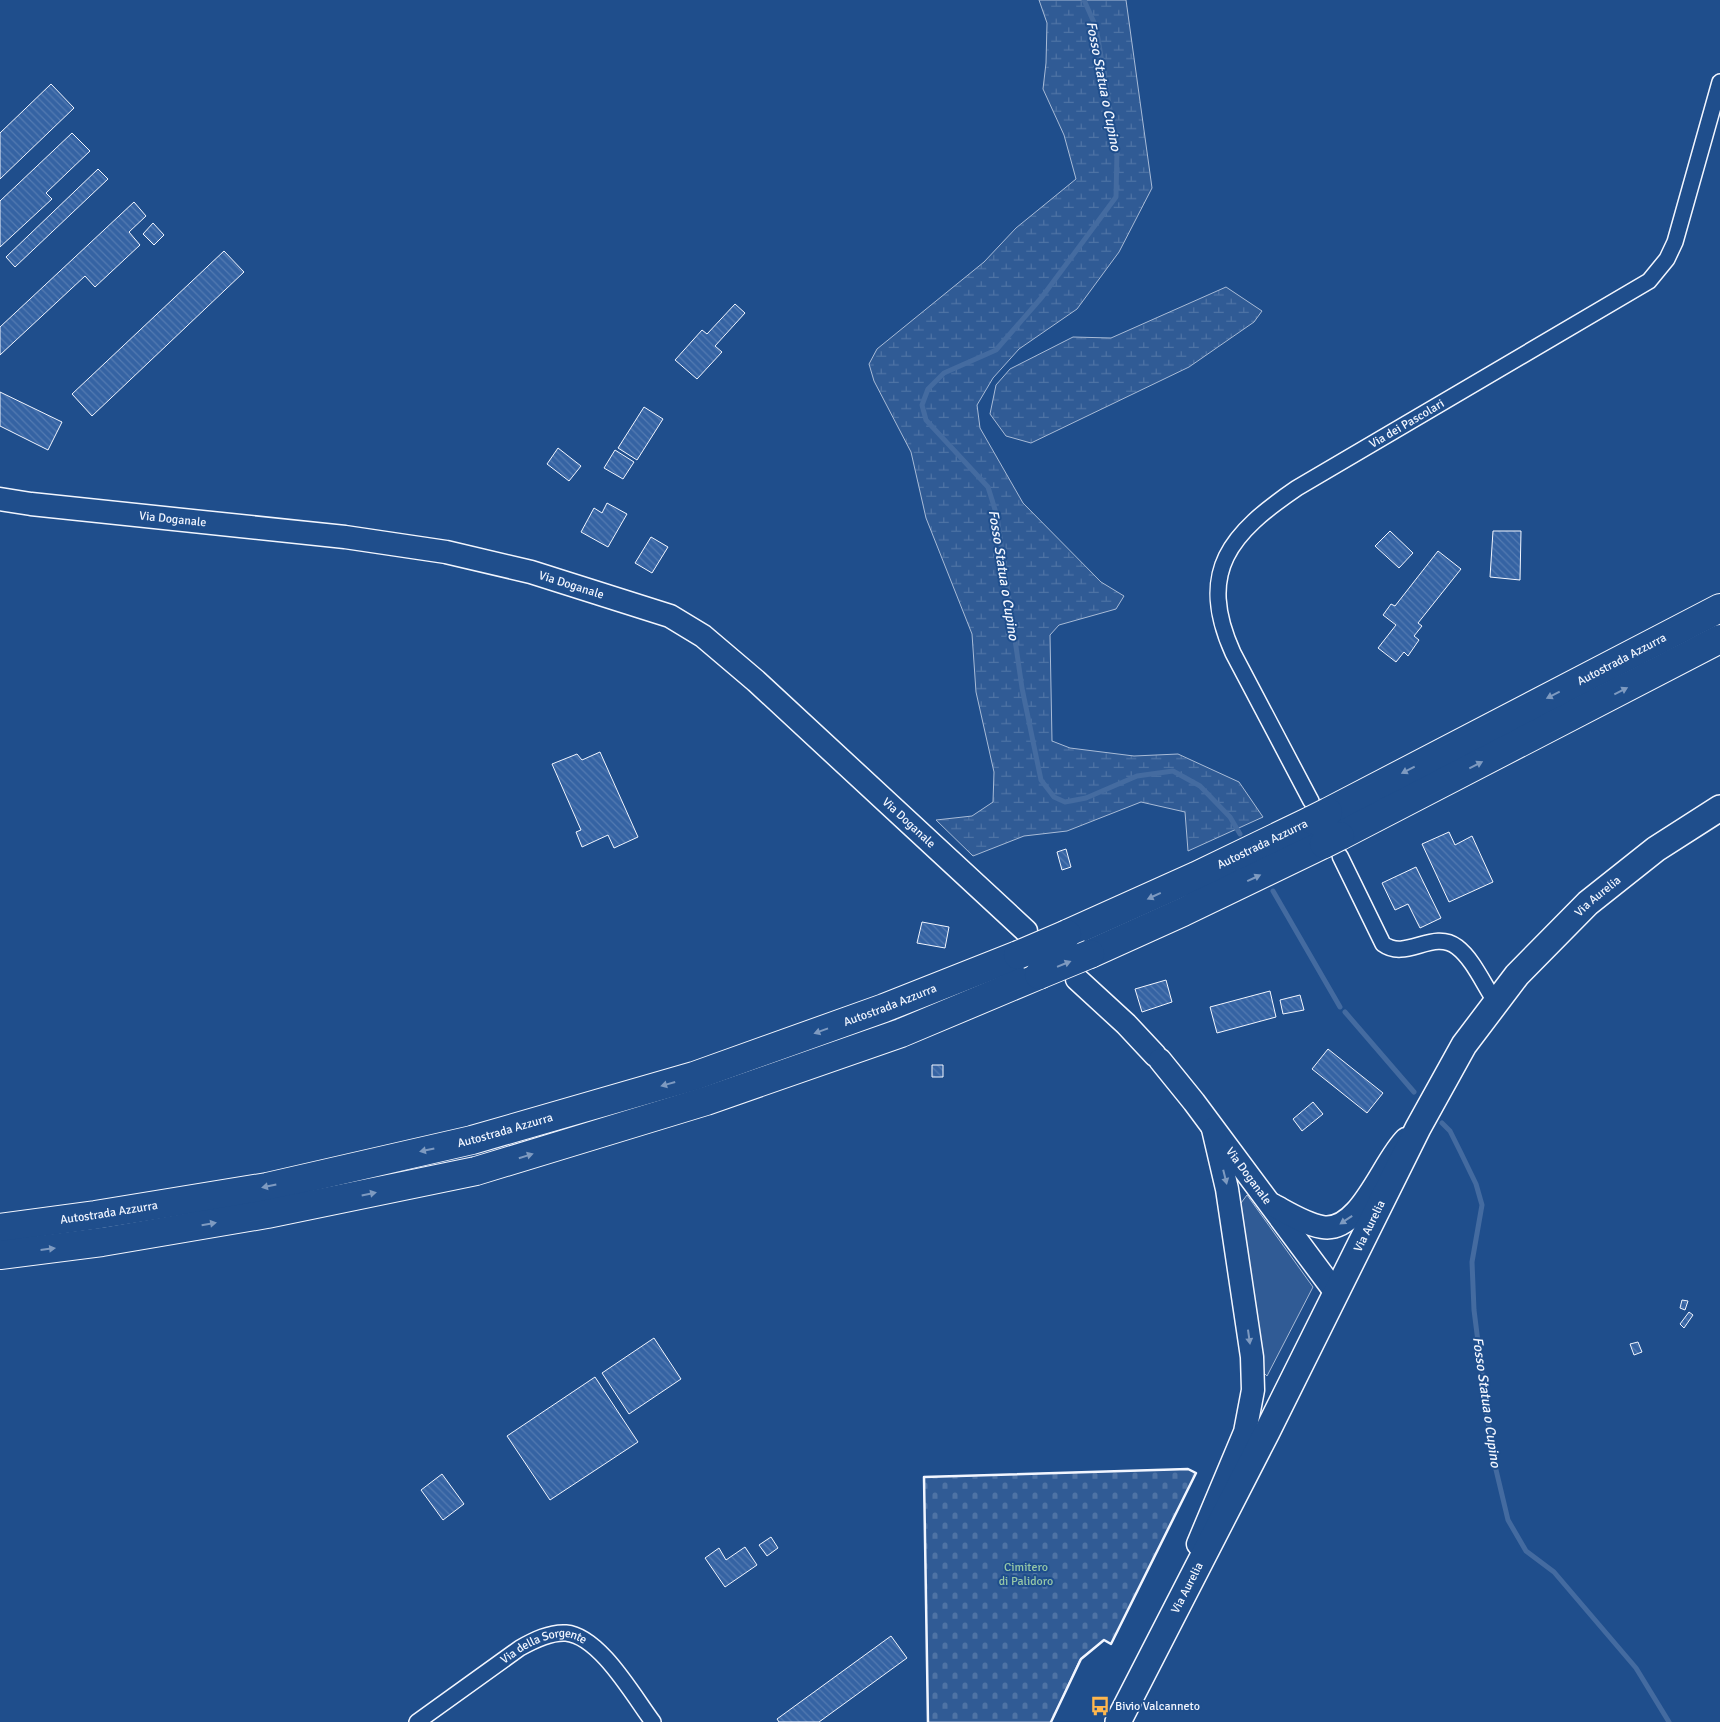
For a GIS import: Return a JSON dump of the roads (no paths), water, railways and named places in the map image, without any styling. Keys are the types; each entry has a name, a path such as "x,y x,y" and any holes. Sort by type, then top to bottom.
{"highway":[{"name":"Autostrada Azzurra","path":"0,1255 102,1242 275,1212 476,1171 706,1101 901,1033 1090,954 1210,899 1320,831 1720,608"},
{"name":"Autostrada Azzurra","path":"0,1228 95,1216 267,1187 472,1140 694,1076 884,1008 1022,943 1067,934 1196,876 1320,831 1720,639"}],"main road":[{"name":"Via Doganale","path":"0,499 31,504 345,537 446,552 531,572 670,616 703,636 756,681 1022,943"},
{"name":"Via Aurelia","path":"1118,1722 1442,1082 1495,1002 1546,944 1602,890 1668,841 1720,808"},
{"name":"Via Doganale","path":"1077,979 1126,1024 1157,1058 1213,1129 1336,1293"},
{"path":"1268,1202 1316,1226 1326,1228 1338,1226 1348,1220 1362,1207 1390,1158 1418,1128"},
{"path":"1145,1668 1245,1432 1252,1407 1252,1357 1227,1189 1213,1129"}],"street":[{"name":"Via dei Pascolari","path":"1495,1002 1464,955 1450,943 1432,942 1401,950 1394,950 1383,944 1320,831 1233,653 1224,631 1218,588 1222,567 1228,551 1251,523 1297,488 1648,281 1667,259 1675,242 1720,82"},
{"name":"Via della Sorgente","path":"417,1722 520,1648 536,1639 561,1633 577,1636 599,1652 653,1722"}],"waterway":[{"name":"Fosso Statua o Cupino","path":"1084,0 1096,27 1117,151 1116,197 1042,297 996,350 944,373 928,389 922,405 926,420 988,487 997,516 1022,688 1041,780 1054,797 1065,802 1086,798 1137,776 1173,771 1200,786 1230,817 1240,834"},
{"name":"Fosso Statua o Cupino","path":"1273,891 1340,1007"},
{"name":"Fosso Statua o Cupino","path":"1345,1012 1414,1092"},
{"name":"Fosso Statua o Cupino","path":"1442,1123 1450,1131 1461,1153 1476,1184 1482,1205 1472,1262 1474,1310 1492,1453 1508,1520 1526,1551 1554,1572 1636,1668 1669,1722"}],"place":[{"name":"Bivio Valcanneto","path":"1100,1706"}],"park label":[{"name":"Cimitero di Palidoro","path":"1026,1574"}]}
